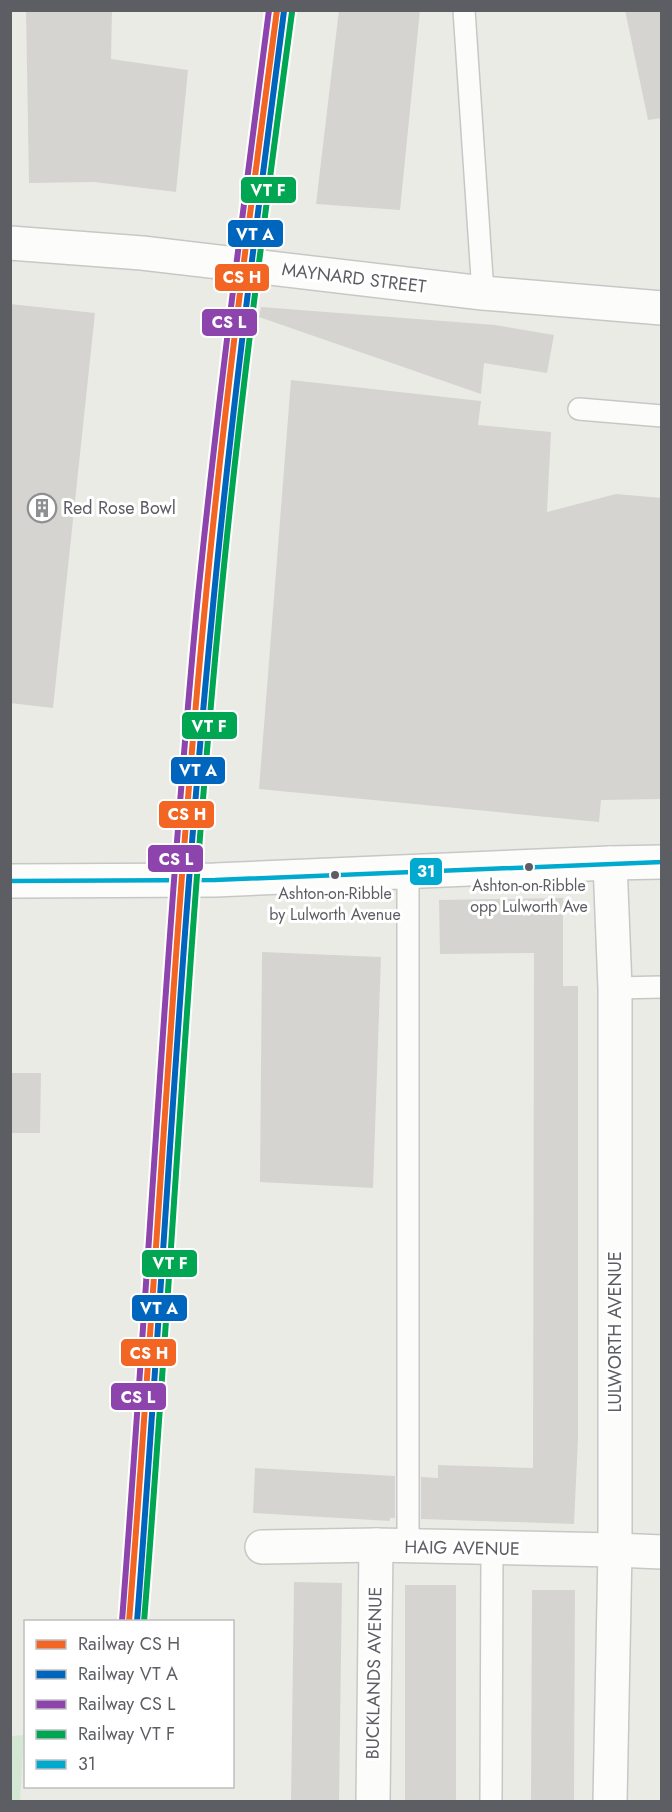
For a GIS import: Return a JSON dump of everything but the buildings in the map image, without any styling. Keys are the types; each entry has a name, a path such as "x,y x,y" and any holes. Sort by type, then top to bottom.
{"street":[{"name":"MAYNARD STREET","path":"10,243 142,253 483,293 662,308"},
{"path":"10,881 215,880 662,862"},
{"name":"LULWORTH AVENUE","path":"610,863 615,988 615,1550 610,1802"},
{"name":"HAIG AVENUE","path":"262,1547 376,1545 662,1552"},
{"name":"BUCKLANDS AVENUE","path":"373,1802 376,1545"}],"lane":[{"path":"464,10 483,293"},
{"path":"579,409 662,416"},
{"path":"408,871 408,1547"},
{"path":"615,988 662,987"},
{"path":"490,1802 492,1549"}],"green space":[{"path":"24,1735 20,1801 11,1801 11,1736"}],"transit line":[{"path":"122,1620 175,867 196,616 221,389 269,10"},
{"path":"129,1620 173,993 204,616 228,389 277,10"},
{"path":"137,1620 200,742 245,313 284,11"},
{"path":"144,1620 188,993 219,617 243,390 292,12"},
{"name":"31","path":"10,881 215,880 662,862"}],"place":[{"name":"Red Rose Bowl","path":"42,508"},
{"name":"Ashton-on-Ribble opp Lulworth Ave","path":"529,867"},
{"name":"Ashton-on-Ribble by Lulworth Avenue","path":"335,875"}]}
